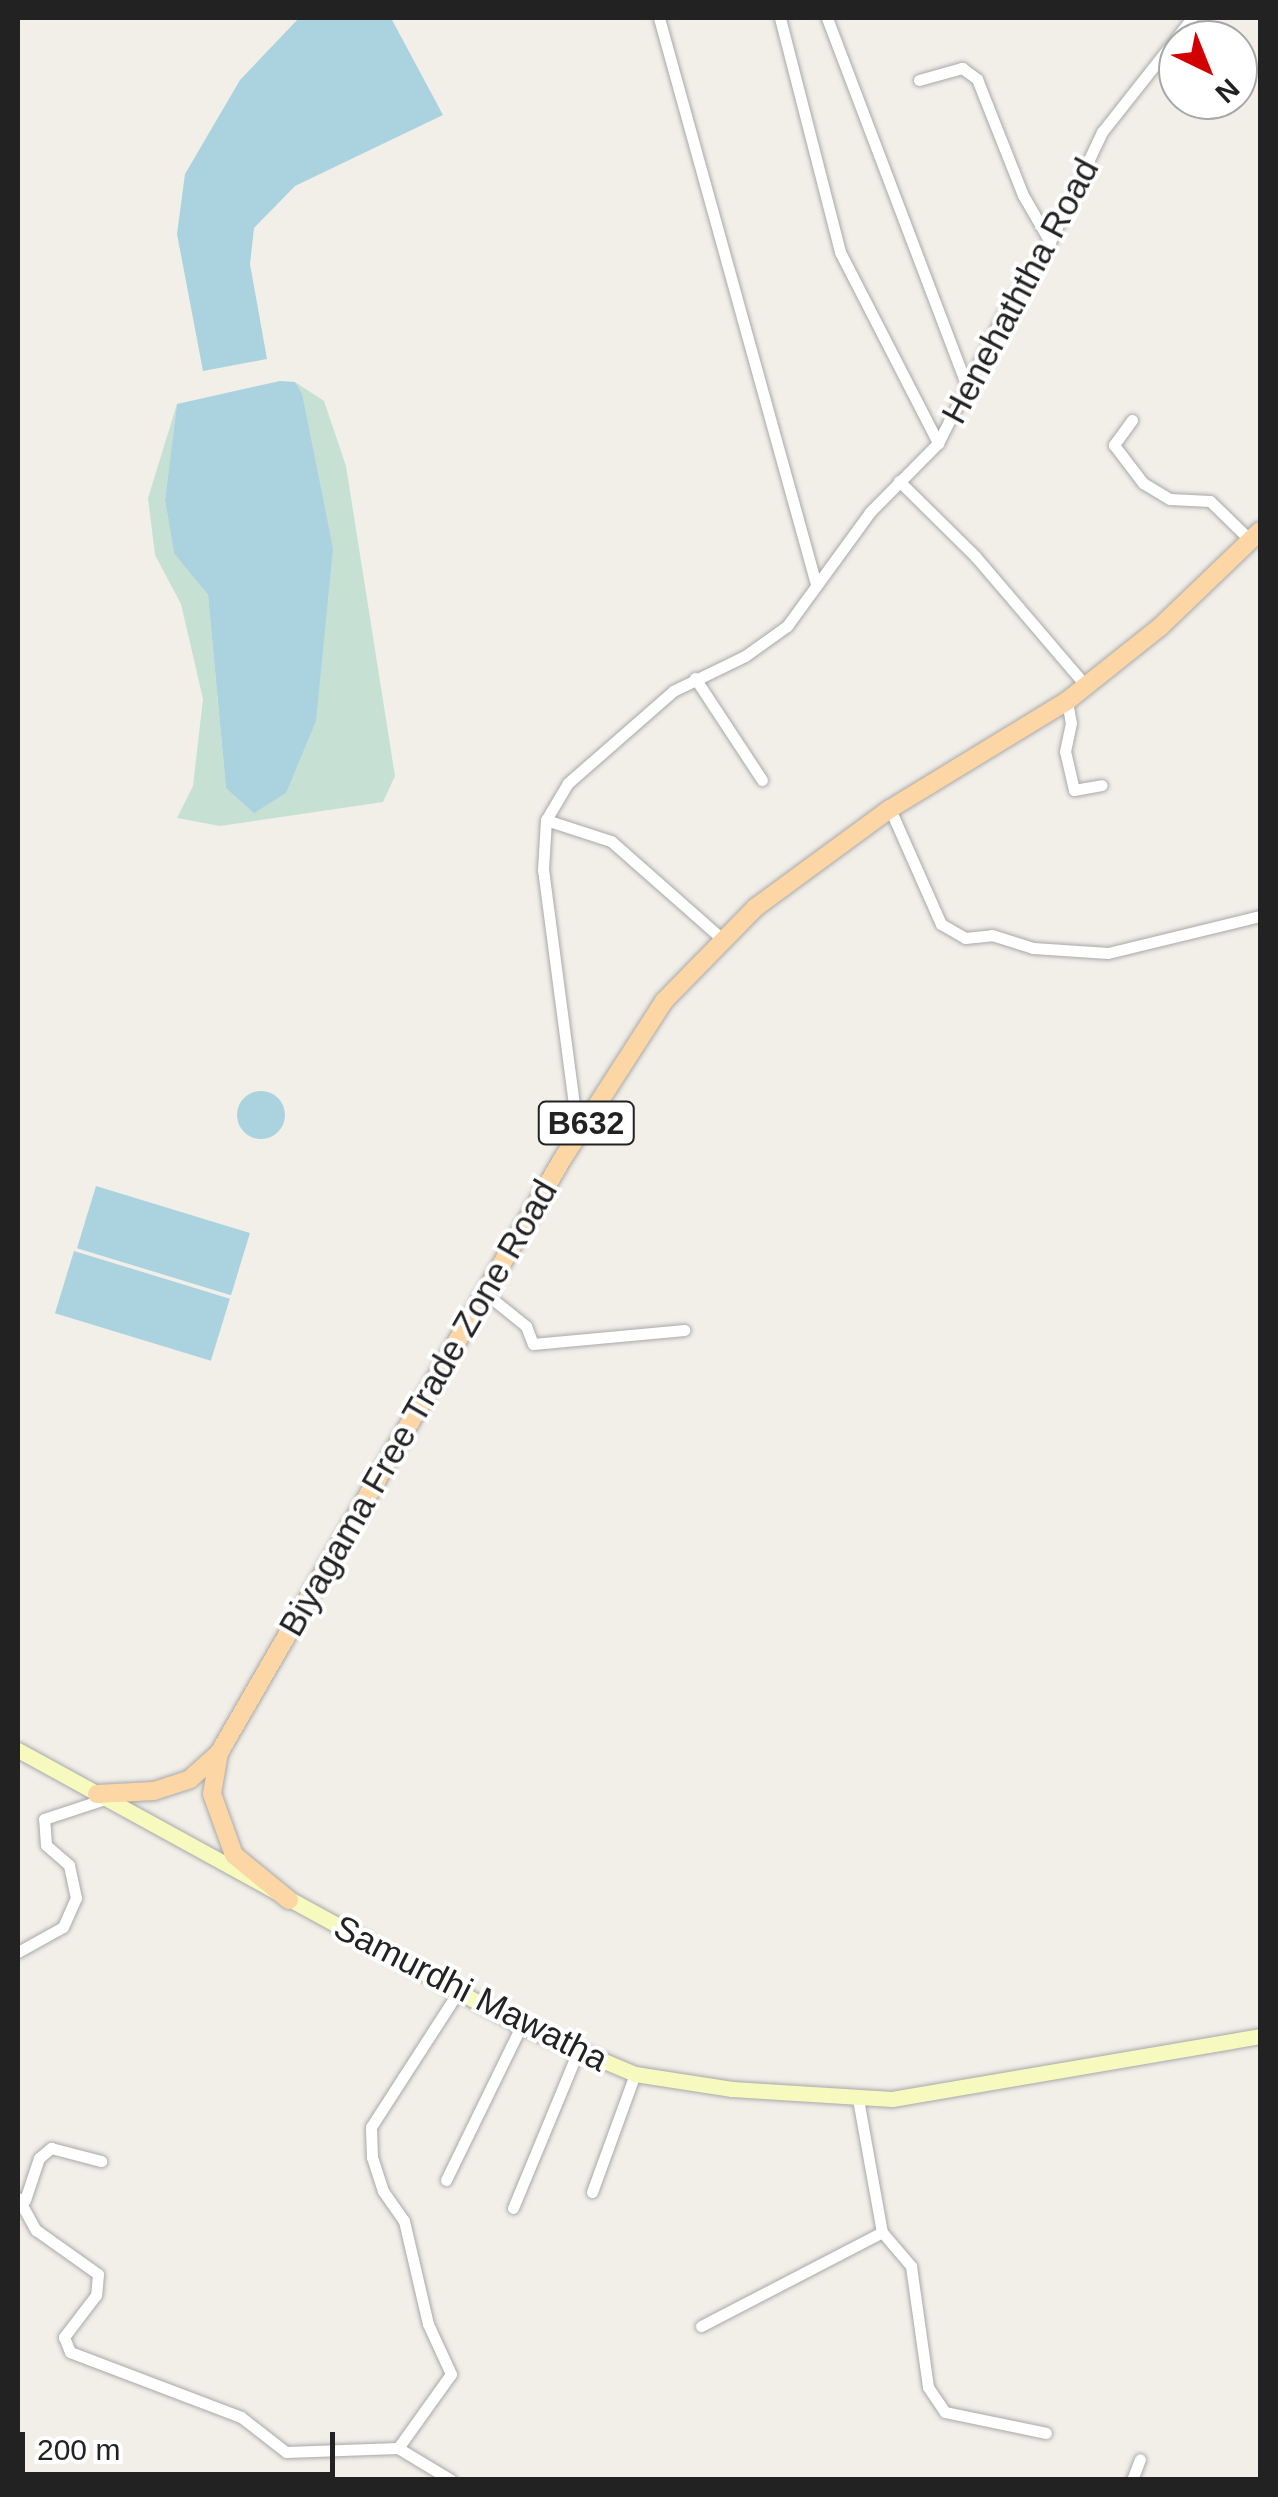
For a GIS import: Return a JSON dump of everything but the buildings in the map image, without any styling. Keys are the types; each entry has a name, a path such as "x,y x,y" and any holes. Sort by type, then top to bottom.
{"main road":[{"name":"Biyagama Free Trade Zone Road","path":"289,1900 234,1856 212,1794 220,1753 578,1134 664,1000 720,937 890,809 1086,686 1256,536"},
{"name":"Samurdhi Mawatha","path":"18,1750 521,2026 635,2074 858,2099 892,2099 1260,2036"},
{"name":"Biyagama Free Trade Zone Road","path":"101,1796 154,1791 190,1778 220,1753"}],"street":[{"path":"659,18 816,584"},
{"path":"780,18 840,252 938,443"},
{"path":"827,18 968,390"},
{"name":"Henehaththa Road","path":"546,820 578,774 696,678 768,642 899,481 938,443 1006,309 1050,242 1102,132 1192,18"},
{"path":"919,80 962,68 978,79 1023,194 1050,242"},
{"path":"1132,420 1114,444 1143,483 1170,500 1210,501 1256,536"},
{"path":"899,481 975,556 1086,686"},
{"path":"696,678 762,780"},
{"path":"1067,700 1071,723 1064,751 1074,790 1102,785"},
{"path":"890,809 941,924 965,938 992,936 1033,948 1108,954 1260,916"},
{"path":"578,1134 569,1102 564,987 543,870 546,820 611,842 720,937"},
{"path":"485,1292 526,1326 533,1344 684,1330"},
{"path":"18,1952 63,1927 76,1898 69,1865 46,1845 44,1819 101,1796"},
{"path":"398,2448 451,2374 428,2324 404,2221 383,2191 372,2157 372,2127 458,1992"},
{"path":"446,2180 521,2026"},
{"path":"513,2208 579,2049"},
{"path":"592,2192 635,2074"},
{"path":"858,2099 882,2232 911,2266 928,2387 945,2412 1046,2433"},
{"path":"101,2162 44,2152 21,2199 36,2230 98,2274 96,2295 64,2337 70,2352 242,2416 286,2452 398,2448 451,2480"},
{"path":"701,2326 882,2232"},
{"path":"1132,2480 1140,2459"}],"green space":[{"path":"295,382 324,401 346,466 395,776 383,802 220,826 177,818 193,786 203,699 181,604 155,555 148,498 177,404 165,500 174,552 208,595 226,788 333,548"}],"water":[{"path":"299,18 391,18 443,115 295,186 254,228 250,264 267,359 203,371 177,234 185,174 240,80"},
{"path":"280,381 295,382 302,394 333,548 316,721 286,793 254,813 226,788 208,595 174,553 165,500 177,404"},
{"path":"261,1091 278,1098 285,1115 278,1132 261,1139 244,1132 237,1115 244,1098"},
{"path":"96,1186 250,1233 231,1295 77,1248"},
{"path":"74,1251 230,1299 211,1361 55,1313"}]}
